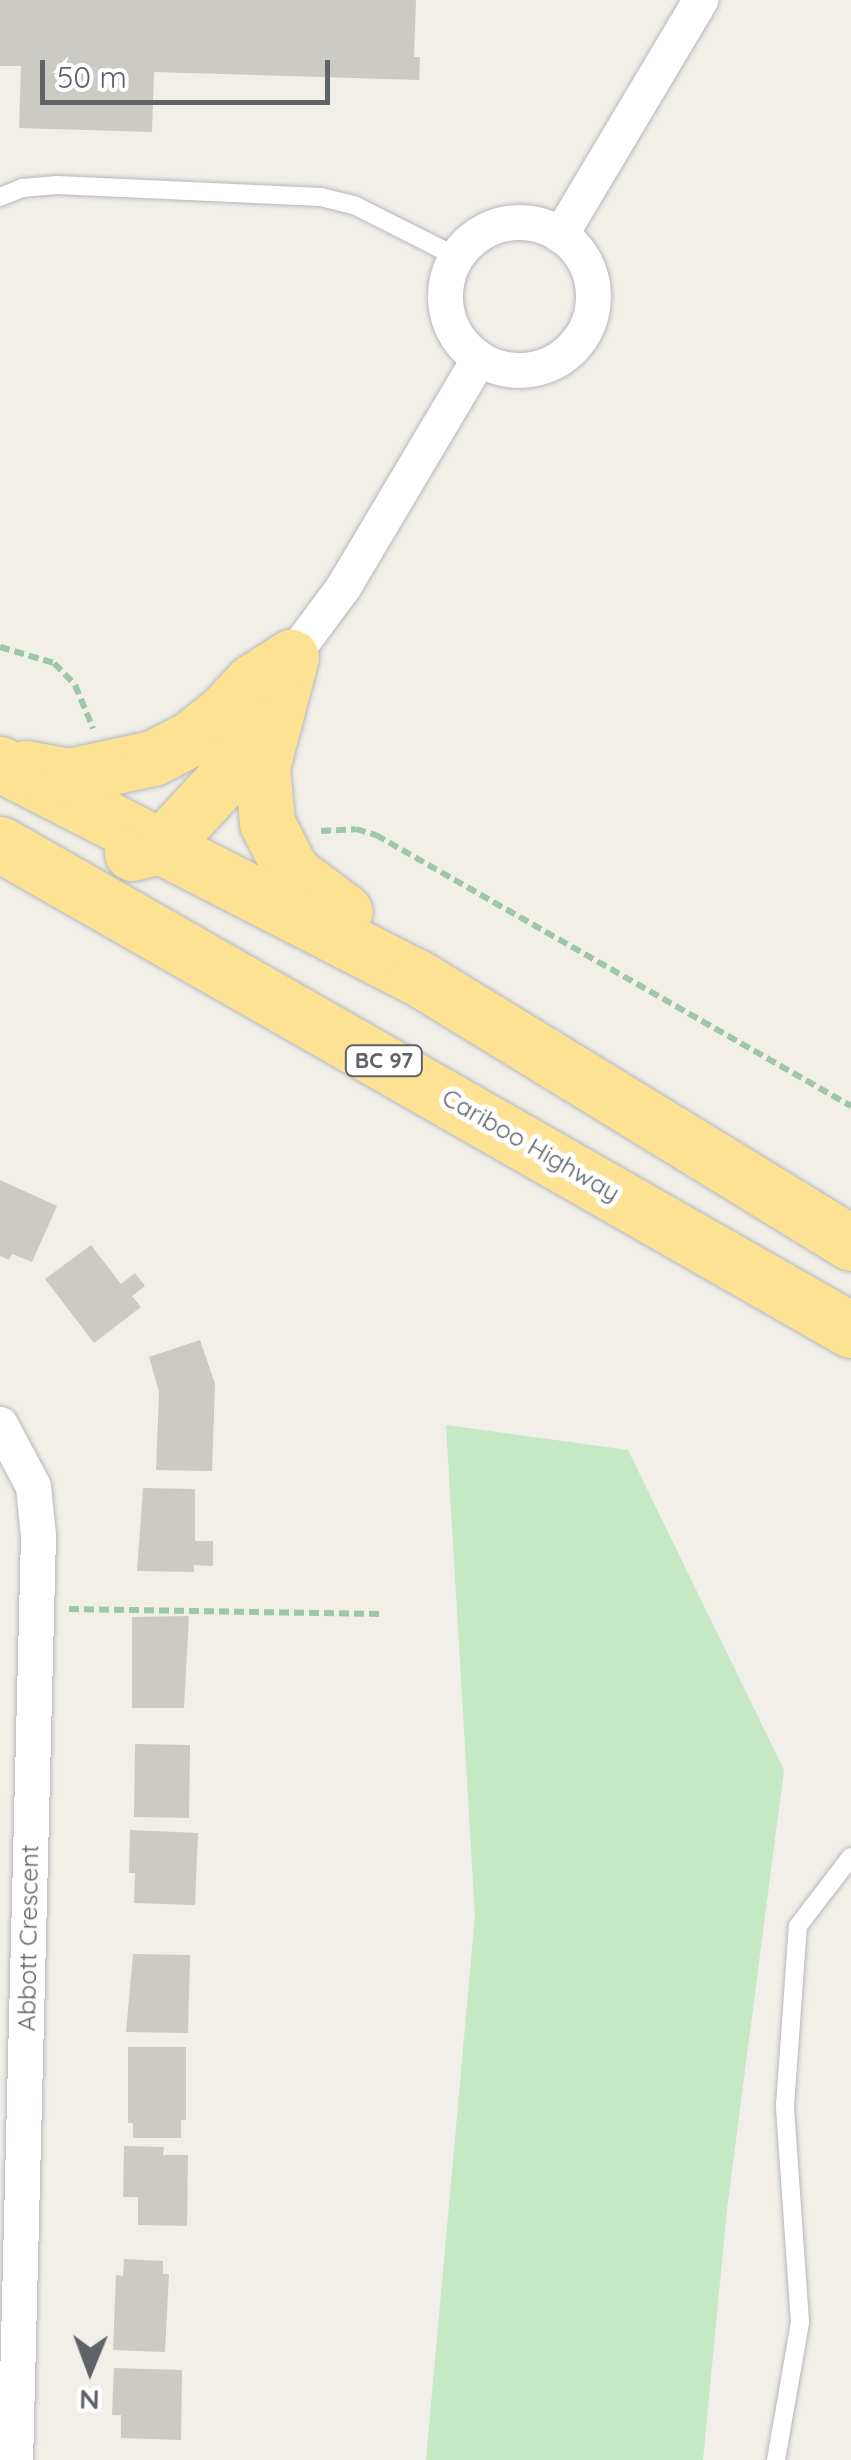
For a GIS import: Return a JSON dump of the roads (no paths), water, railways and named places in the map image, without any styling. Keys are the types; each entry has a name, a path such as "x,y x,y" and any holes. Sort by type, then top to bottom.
{"highway":[{"path":"292,657 262,767 267,824 292,872 355,918 418,976"},
{"path":"0,764 69,776 153,758 190,740 252,682 292,657"},
{"path":"0,843 89,856 143,852 164,845 271,728"},
{"path":"0,764 418,976 851,1243"},
{"name":"Cariboo Highway","path":"0,843 851,1330"}],"street":[{"path":"560,234 700,0"},
{"path":"531,222 560,234 586,262 593,285 586,330 573,348 535,370 513,371 478,358 455,336 446,313 444,287 453,255 485,230 507,223 531,222"},
{"path":"292,657 343,587 478,358"},
{"name":"Abbott Crescent","path":"0,1424 33,1486 38,1535 15,2460"}],"lane":[{"path":"0,196 57,185 321,197 356,206 453,255"},
{"path":"776,2460 800,2322 785,2106 798,1926 851,1858"}]}
